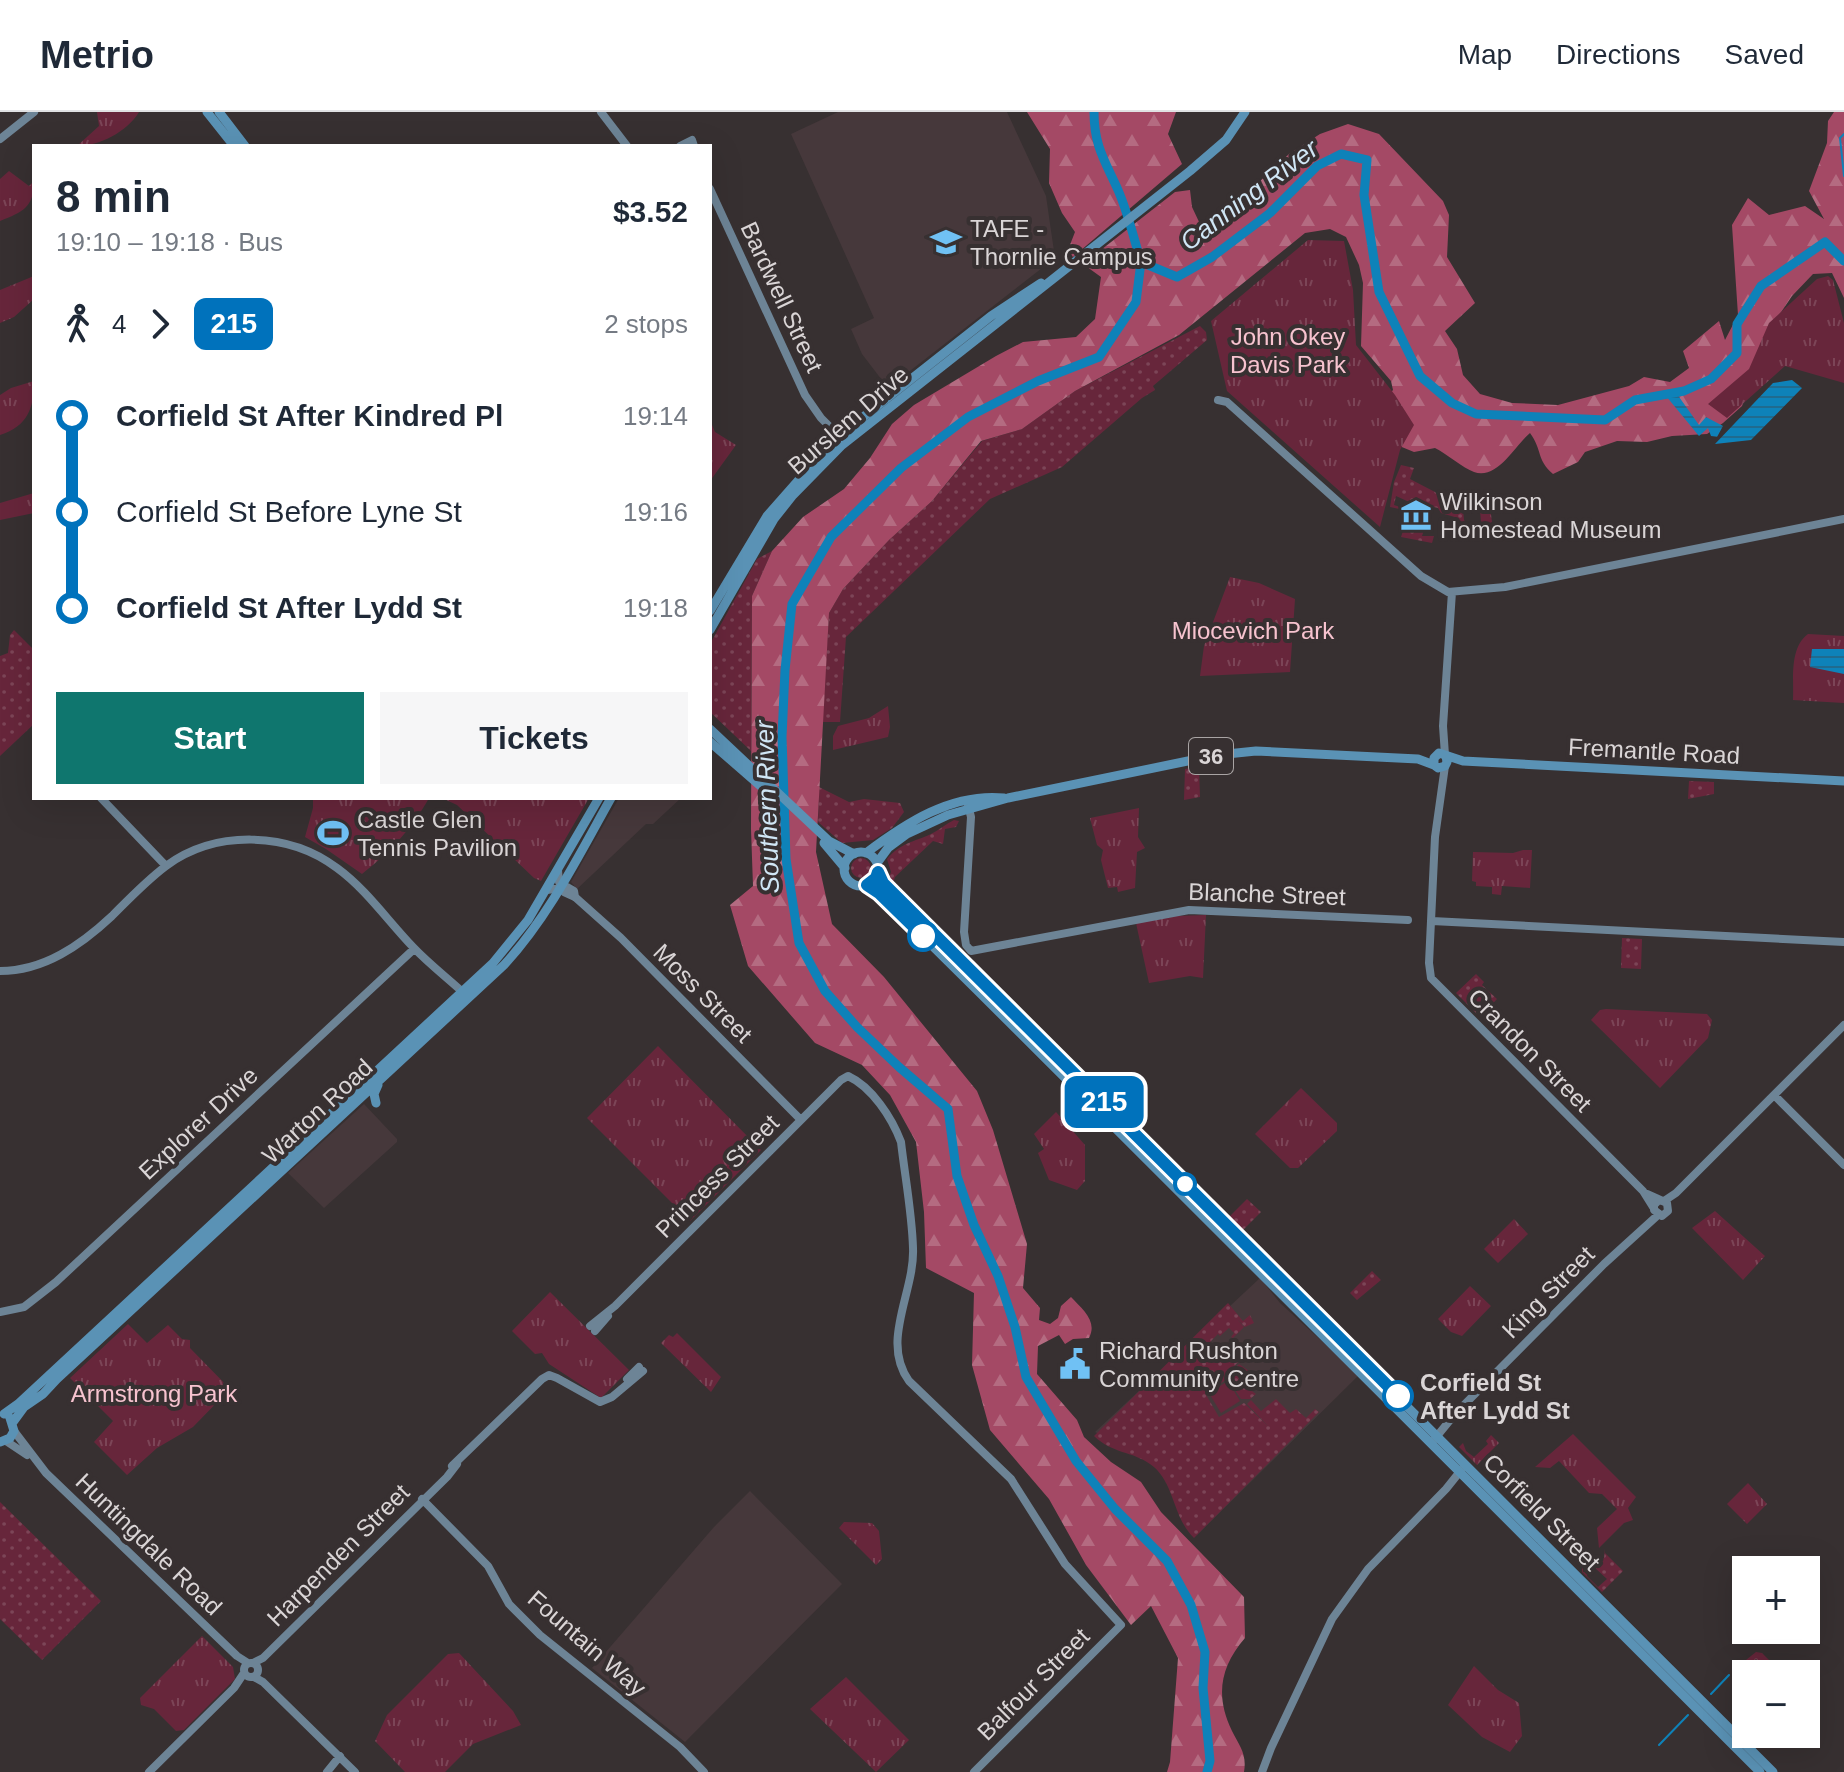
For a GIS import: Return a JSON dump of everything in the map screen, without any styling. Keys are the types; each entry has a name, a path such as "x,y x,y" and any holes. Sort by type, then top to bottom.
{"main road":[{"path":"205,112 234,144"},
{"name":"Burslem Drive","path":"712,609 767,516 840,441 994,319 1150,203 1226,140 1245,112"},
{"path":"221,115 220,123 235,144"},
{"path":"221,115 243,144"},
{"name":"Burslem Drive","path":"712,626 774,519 840,441"},
{"path":"712,612 729,596"},
{"path":"712,731 831,850 845,868 849,880 854,884 867,885"},
{"path":"712,746 769,789"},
{"name":"36","path":"866,853 911,821 943,807 1008,798 1235,752 1440,762"},
{"name":"Fremantle Road","path":"1440,762 1844,781"},
{"name":"Warton Road","path":"313,1135 381,1078 462,998 515,938 547,890 598,800"},
{"path":"585,824 606,800"},
{"name":"Warton Road","path":"3,1442 24,1407 43,1394 313,1135 515,953 561,886 610,800"},
{"name":"36","path":"867,885 876,878 888,848 907,834 968,805"},
{"path":"801,819 836,846 854,854 866,853 878,868"},
{"path":"567,855 573,855 587,840"},
{"path":"845,868 847,860 854,854"},
{"name":"Corfield Street","path":"878,868 883,883 1466,1470 1773,1772"},
{"name":"Corfield Street","path":"867,885 879,893 1432,1436"},
{"path":"376,1103 374,1094 381,1078"},
{"name":"Warton Road","path":"14,1427 2,1413 18,1404 288,1159"},
{"name":"Corfield Street","path":"1466,1470 1760,1772"}],"street":[{"path":"0,139 34,112"},
{"path":"601,112 625,144"},
{"name":"Bardwell Street","path":"712,193 805,395 840,441"},
{"path":"1218,400 1227,402 1421,576 1428,586 1450,594 1844,519"},
{"name":"Crandon Street","path":"1450,594 1429,972 1436,986 1659,1206"},
{"path":"103,800 166,866"},
{"name":"Blanche Street","path":"968,805 961,945 964,952 971,955 1189,910 1408,920"},
{"path":"0,971 26,968 54,959 77,946 166,866 190,852 226,842 266,840 315,854 337,868 364,892 462,998"},
{"path":"547,890 561,886 558,870"},
{"name":"Moss Street","path":"561,886 564,892 575,897 646,963 801,1120"},
{"path":"1432,921 1844,942"},
{"name":"Explorer Drive","path":"0,1312 24,1307 56,1282 414,949"},
{"name":"King Street","path":"1432,1436 1659,1206 1676,1193 1844,1025"},
{"name":"Princess Street","path":"593,1329 841,1080 848,1076 856,1080 878,1102 901,1142 913,1252 897,1345 900,1365 909,1381 1011,1479 1073,1575 1121,1625"},
{"path":"1774,1095 1844,1165"},
{"name":"Harpenden Street","path":"149,1772 542,1379 549,1375 593,1401 606,1401 641,1369"},
{"name":"Huntingdale Road","path":"14,1427 35,1460 352,1772"},
{"name":"Huntingdale Road","path":"3,1442 35,1460"},
{"path":"1262,1772 1332,1619 1375,1561 1466,1470"},
{"name":"Fountain Way","path":"422,1499 488,1566 509,1604 532,1627 680,1747 704,1772"},
{"name":"Balfour Street","path":"974,1772 1121,1625"},
{"path":"328,1772 340,1760"}],"shaded area":[{"name":"TAFE - Thornlie Campus","path":"838,112 1007,112 1046,196 1055,258 888,388 862,354 851,329 874,318 791,134"},
{"path":"618,800 679,800 653,824 646,824 577,889 571,882"},
{"path":"364,1104 397,1142 324,1208 288,1173"},
{"path":"1260,1278 1280,1303 1359,1375 1197,1535 1186,1524 1162,1467 1095,1432"},
{"path":"750,1491 842,1584 685,1742 592,1668 714,1527"}],"green space":[{"path":"97,112 139,112 127,126 112,136 94,144 79,144 99,126"},
{"path":"1027,112 1176,112 1168,134 1182,164 1073,257 1068,250 1075,232 1062,213 1049,183 1050,149"},
{"path":"1834,112 1844,112 1844,298 1832,273 1813,274 1792,296 1771,327 1742,406 1707,434 1672,436 1647,442 1617,441 1585,452 1578,462 1553,474 1544,464 1530,433 1498,466 1483,473 1470,470 1435,448 1414,452 1392,443 1386,398 1393,390 1391,381 1361,346 1363,283 1359,265 1346,237 1330,229 1305,233 1179,335 1075,391 1022,429 981,441 932,501 889,540 843,589 829,613 816,852 832,924 884,977 977,1091 993,1130 1027,1244 1023,1288 1040,1308 1039,1320 1050,1324 1058,1318 1061,1306 1071,1297 1090,1321 1089,1338 1073,1339 1065,1344 1059,1335 1038,1346 1037,1374 1077,1420 1084,1437 1111,1462 1141,1482 1161,1512 1244,1597 1245,1638 1225,1671 1222,1694 1227,1718 1244,1755 1244,1772 1167,1772 1178,1658 1151,1606 1131,1625 1086,1565 1049,1499 990,1430 972,1365 974,1293 926,1268 924,1212 916,1142 890,1095 862,1065 815,1043 748,966 730,905 753,886 752,596 772,551 803,517 844,489 870,458 892,424 914,405 1023,342 1076,337 1095,319 1101,277 1083,264 1175,192 1190,190 1192,207 1200,224 1223,217 1244,202 1258,183 1289,154 1320,134 1348,124 1379,134 1443,201 1449,215 1447,257 1475,303 1445,331 1457,349 1463,375 1480,394 1512,403 1558,405 1629,386 1644,377 1670,382 1689,368 1683,351 1719,321 1725,340 1738,315 1732,225 1748,198 1769,215 1805,206 1824,219 1809,191 1827,143 1828,121"},
{"path":"9,171 29,186 32,183 32,197 26,207 0,221 0,179"},
{"name":"John Okey Davis Park","path":"1308,240 1344,241 1353,290 1356,345 1414,425 1400,450 1380,527 1227,391 1211,321"},
{"path":"1828,276 1833,280 1844,323 1844,383 1785,366 1727,418 1708,404 1749,369 1769,323 1817,279"},
{"path":"32,277 32,301 14,317 0,323 0,290"},
{"path":"1200,326 1206,332 1207,340 1153,386 1155,390 1062,467 990,499 846,637 840,722 822,722 829,613 843,589 889,540 932,501 982,441 1022,429 1075,391"},
{"path":"32,382 32,404 28,415 17,427 0,435 0,395"},
{"path":"712,425 715,432 736,445 712,478"},
{"path":"1401,465 1414,468 1410,479 1441,498 1460,504 1471,489 1489,500 1492,522 1475,529 1481,523 1480,509 1485,509 1484,500 1470,501 1463,510 1464,520 1474,535 1458,518 1441,513 1438,508 1429,511 1396,496 1394,505 1406,509 1407,519 1414,520 1402,527 1406,515 1401,513 1404,510 1390,507 1394,482"},
{"path":"32,494 32,513 0,520 0,503"},
{"path":"1415,521 1426,524 1422,536 1434,536 1432,543 1401,537 1404,528"},
{"path":"772,551 752,596 751,751 712,714 712,640 757,559"},
{"name":"Miocevich Park","path":"1230,577 1259,583 1295,599 1290,672 1200,676 1204,646"},
{"path":"14,630 32,648 32,726 0,756 0,656 8,653 10,635"},
{"path":"1808,634 1844,636 1844,703 1793,700 1795,655"},
{"path":"888,706 888,737 833,750 833,736 838,726 869,718"},
{"path":"1199,766 1200,797 1184,800 1185,769"},
{"path":"1689,781 1714,782 1714,794 1688,799"},
{"path":"819,787 849,802 864,799 900,803 904,812 892,828 873,840 842,843 818,822"},
{"path":"313,800 428,800 399,840 362,874 305,837"},
{"path":"446,800 588,800 541,881 534,878 457,805"},
{"path":"1139,808 1138,837 1145,848 1137,852 1135,888 1118,892 1117,887 1108,888 1101,860 1103,850 1097,845 1090,818"},
{"path":"954,820 959,821 956,827 945,829 943,844 933,841 895,877 893,883 888,880 891,872 887,859 892,854"},
{"path":"1532,850 1530,888 1502,886 1501,895 1492,894 1492,887 1476,886 1476,882 1472,881 1473,852 1513,853"},
{"path":"861,858 868,861 871,868 868,875 861,878 854,875 851,868 854,861"},
{"path":"1206,915 1203,978 1190,976 1149,983 1136,923 1173,916"},
{"path":"1622,938 1642,939 1641,969 1621,968"},
{"path":"1476,974 1484,982 1482,985 1497,999 1480,1017 1456,993"},
{"path":"1600,1010 1707,1014 1712,1020 1708,1038 1660,1088 1591,1020"},
{"path":"658,1046 761,1150 690,1221 587,1118"},
{"path":"1301,1088 1337,1123 1337,1131 1298,1168 1290,1168 1255,1134"},
{"path":"1056,1112 1085,1145 1085,1181 1077,1190 1049,1180 1038,1153 1044,1149 1034,1134"},
{"path":"1247,1199 1261,1212 1242,1231 1228,1218"},
{"path":"1715,1211 1765,1256 1743,1280 1692,1228"},
{"path":"1514,1219 1528,1234 1498,1263 1484,1249"},
{"path":"1372,1271 1381,1280 1357,1300 1350,1293"},
{"path":"1470,1286 1491,1306 1462,1336 1451,1332 1438,1319"},
{"path":"550,1292 629,1370 601,1398 549,1364 542,1353 535,1354 512,1331"},
{"path":"1228,1303 1243,1321 1250,1315 1254,1323 1245,1327 1237,1319 1244,1327 1233,1338 1234,1333 1229,1328 1205,1347 1217,1359 1228,1351 1239,1361 1224,1377 1226,1380 1205,1393 1219,1417 1244,1403 1269,1427 1247,1404 1251,1400 1261,1411 1276,1399 1290,1413 1296,1409 1306,1418 1315,1409 1319,1412 1194,1538 1181,1520 1158,1471 1143,1460 1108,1446 1094,1436"},
{"name":"Armstrong Park","path":"128,1324 147,1343 168,1325 182,1339 190,1340 190,1348 230,1389 193,1427 157,1448 127,1475 94,1442 113,1421 70,1378"},
{"path":"677,1333 721,1377 711,1392 661,1343 669,1335 673,1337"},
{"path":"1239,1364 1249,1371 1241,1372 1239,1376 1244,1385 1256,1394 1250,1399 1241,1399 1226,1377"},
{"path":"1228,1381 1240,1401 1221,1413 1209,1393"},
{"path":"1573,1434 1636,1497 1628,1508 1633,1520 1624,1523 1599,1548 1597,1528 1617,1509 1602,1494 1589,1493 1559,1461 1550,1468 1535,1467"},
{"path":"1491,1435 1499,1443 1477,1465 1459,1447 1463,1443 1466,1451 1474,1457 1488,1444 1486,1441"},
{"path":"1748,1483 1767,1504 1747,1524 1727,1504"},
{"path":"0,1502 101,1601 42,1660 0,1619"},
{"path":"844,1522 872,1523 879,1531 882,1559 876,1565 839,1528"},
{"path":"1605,1549 1605,1553 1623,1571 1602,1592 1582,1572 1582,1566 1591,1558 1583,1567 1583,1572 1588,1573 1587,1576 1598,1587 1607,1579 1591,1565 1604,1558"},
{"path":"202,1636 233,1667 235,1679 184,1730 176,1731 154,1709 141,1705 140,1698"},
{"path":"1756,1652 1769,1660 1756,1659 1746,1660"},
{"path":"459,1653 513,1711 521,1725 473,1744 445,1772 405,1772 375,1741 387,1715 448,1654"},
{"path":"1474,1666 1498,1690 1519,1703 1522,1736 1510,1752 1482,1737 1448,1705"},
{"path":"846,1677 909,1740 876,1772 810,1709"}],"water":[{"path":"1792,380 1802,388 1751,440 1715,444 1773,383"},
{"path":"1677,394 1699,425 1706,417 1723,426 1717,437 1711,436 1708,428 1699,436 1666,396"},
{"path":"1812,649 1844,649 1844,674 1810,667"}],"waterway":[{"name":"Canning River","path":"1094,112 1098,144 1125,208 1141,262 1177,277 1212,257 1270,213 1317,166 1341,154 1367,160 1364,195 1379,292 1420,376 1452,403 1476,414 1605,420 1635,400 1684,391 1711,379 1737,353 1737,324 1761,286 1825,242 1844,261"},
{"path":"1844,134 1840,138 1844,176"},
{"name":"Southern River","path":"1141,262 1136,302 1099,357 1038,381 968,417 901,468 831,537 792,604 782,737 786,859 799,943 825,991 857,1027 948,1109 957,1176 974,1225 998,1276 1015,1327 1026,1377 1076,1461 1115,1509 1167,1561 1191,1605 1205,1652 1203,1688 1210,1761 1207,1772"},
{"path":"1711,1694 1729,1675"},
{"path":"1659,1745 1688,1715"}],"bus line":[{"name":"215","path":"923,936 867,885 878,872 883,883 938,939 1398,1396"}],"place":[{"name":"TAFE - Thornlie Campus","path":"946,242"},
{"name":"Wilkinson Homestead Museum","path":"1416,515"},
{"name":"Castle Glen Tennis Pavilion","path":"333,833"},
{"name":"Richard Rushton Community Centre","path":"1075,1364"},
{"name":"Corfield St After Lydd St","path":"1398,1396"}]}
